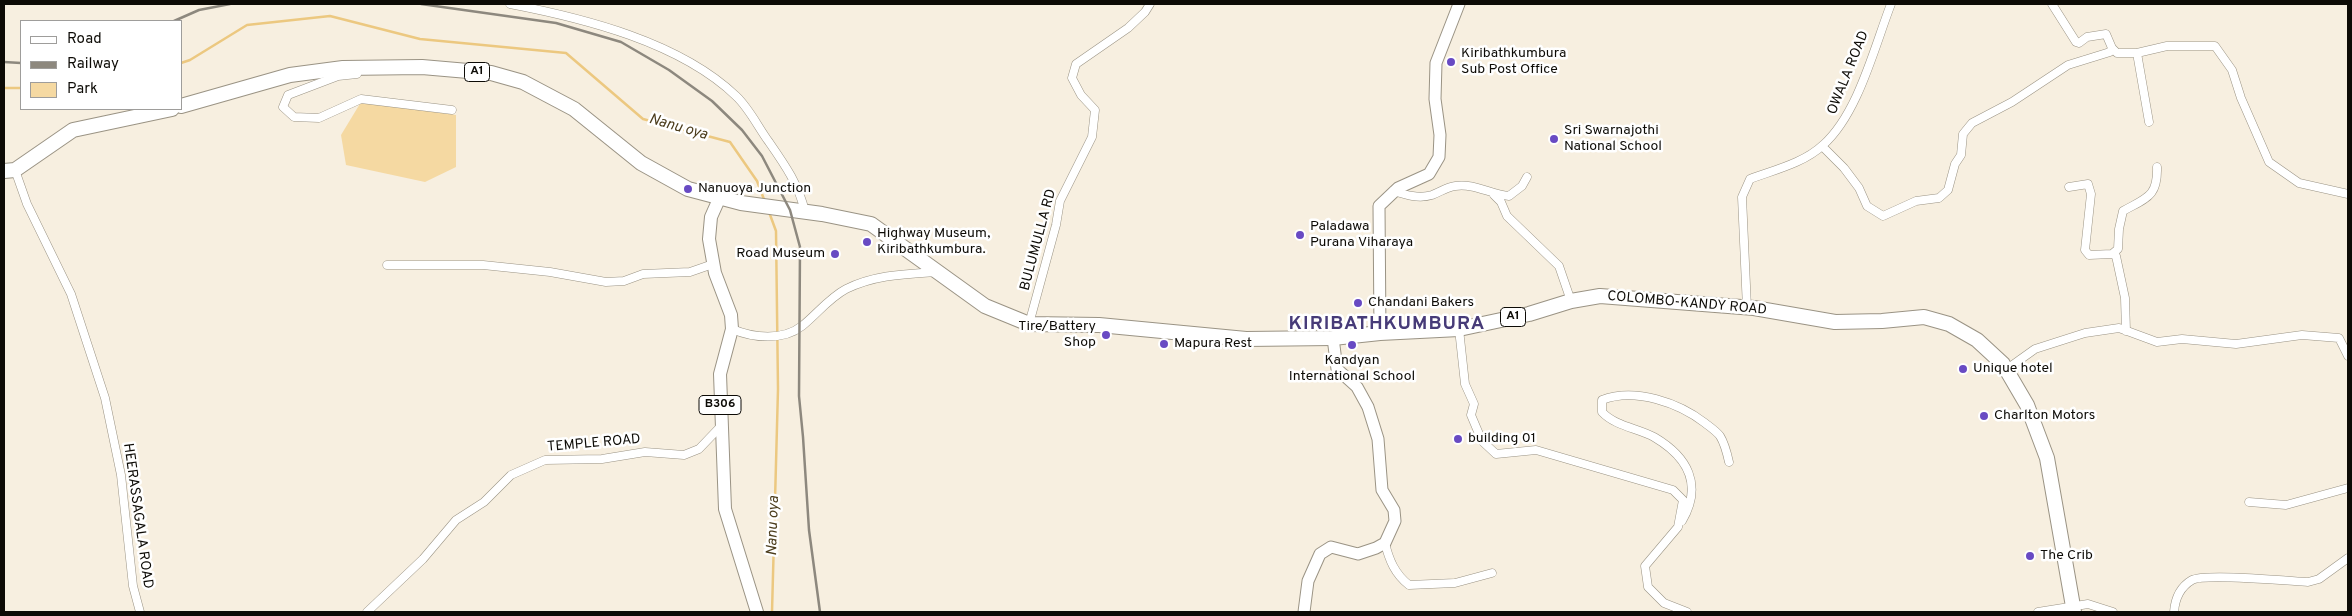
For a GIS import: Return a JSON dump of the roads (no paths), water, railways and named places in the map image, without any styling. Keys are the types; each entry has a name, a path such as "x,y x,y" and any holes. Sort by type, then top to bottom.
{"highway":[{"name":"COLOMBO-KANDY ROAD","path":"182,106 290,75 343,68 451,69 491,73 523,82 574,109 641,163 688,190 719,199 837,216 871,224 935,272 985,306 1030,324 1099,325 1246,339 1333,338 1380,333 1459,329 1529,314 1571,301 1600,296 1747,308 1835,322 1924,317 1949,324 1977,340 2007,370 2027,405 2047,458 2073,609"},
{"path":"10,171 73,130 167,110"}],"main road":[{"path":"1380,333 1379,206 1400,188 1429,174 1439,156 1440,135 1435,99 1436,63 1459,4"},
{"name":"B306","path":"719,199 709,224 709,238 713,264 731,316 732,329 720,374 725,509 757,612"},
{"path":"1304,612 1308,581 1320,554 1331,547 1358,554 1376,548 1385,543 1395,521 1394,510 1382,490 1378,439 1368,407 1357,387 1337,369 1333,338"}],"street":[{"path":"510,4 574,16 620,32 681,58 705,72 736,96 791,174 802,197 805,212"},
{"name":"BULUMULLA RD","path":"1030,324 1056,225 1060,201 1092,136 1095,110 1081,95 1072,78 1076,64 1128,28 1145,12 1150,4"},
{"name":"OWALA ROAD","path":"1747,308 1742,197 1750,179 1795,162 1822,146 1845,121 1890,4"},
{"path":"2052,4 2076,42 2079,43 2087,37 2106,34 2112,48 2117,53 2137,53 2167,46 2215,46 2232,70 2241,98 2269,162 2299,183 2348,194"},
{"path":"1822,146 1844,168 1859,188 1867,206 1884,216 1916,201 1939,198 1948,190 1955,164 1961,155 1963,134 1972,123 2012,102 2068,65 2110,52 2112,48"},
{"path":"2137,53 2149,122"},
{"path":"401,68 338,76 288,95 283,107 294,117 319,118 361,99 452,110"},
{"path":"2069,187 2088,184 2091,194 2085,250 2089,255 2112,254 2118,249 2119,229 2123,211 2148,197 2154,191 2158,182 2157,167"},
{"name":"HEERASSAGALA ROAD","path":"10,171 71,294 106,398 121,475 133,586 140,612"},
{"path":"1400,188 1411,197 1430,196 1454,186 1476,187 1494,195 1509,196 1522,186 1527,177"},
{"path":"1494,195 1501,202 1507,216 1559,266 1571,301"},
{"path":"2112,254 2116,256 2125,298 2126,331"},
{"path":"387,265 483,265 550,272 606,282 624,282 643,274 690,272 713,264"},
{"path":"732,329 747,335 782,335 800,327 845,289 885,275 935,272"},
{"path":"2007,370 2035,349 2085,333 2119,328 2156,342 2182,340 2236,344 2302,335 2339,338 2348,356"},
{"path":"1459,329 1465,384 1474,404 1471,415 1482,441 1496,454 1536,450 1673,490 1683,500 1678,527"},
{"path":"1687,612 1664,603 1648,587 1645,566 1678,527 1685,515 1693,491 1688,469 1672,450 1654,437 1608,418 1602,412 1602,400 1612,396 1655,398 1689,411 1719,434 1726,448 1729,462"},
{"name":"TEMPLE ROAD","path":"367,612 423,559 456,520 484,502 511,475 545,460 602,459 645,452 684,455 699,449 721,426"},
{"path":"2249,502 2286,505 2348,488"},
{"path":"1385,543 1388,557 1399,578 1409,585 1455,583 1492,573"},
{"path":"2174,612 2181,588 2194,579 2224,578 2308,582 2319,579 2348,558"},
{"path":"2038,612 2073,609 2088,604 2113,612"}],"waterway":[{"name":"Nanu oya","path":"182,63 190,60 247,25 330,16 420,39 566,53 643,119 730,142 757,181 765,202"},
{"name":"Nanu oya","path":"4,88 20,88"},
{"name":"Nanu oya","path":"769,212 776,231 778,389 772,612"}],"railway":[{"path":"176,20 199,10 230,4"},
{"path":"421,4 556,23 621,42 669,70 712,101 742,130 762,156 790,210 800,247 799,396 809,530 820,612"},
{"path":"4,62 20,63"}],"place":[{"name":"Kiribathkumbura Sub Post Office","path":"1451,62"},
{"name":"Sri Swarnajothi National School","path":"1554,139"},
{"name":"Nanuoya Junction","path":"688,189"},
{"name":"Paladawa Purana Viharaya","path":"1300,235"},
{"name":"Highway Museum, Kiribathkumbura.","path":"867,242"},
{"name":"Road Museum","path":"835,254"},
{"name":"Chandani Bakers","path":"1358,303"},
{"name":"Tire/Battery Shop","path":"1106,335"},
{"name":"Mapura Rest","path":"1164,344"},
{"name":"Kandyan International School","path":"1352,345"},
{"name":"Unique hotel","path":"1963,369"},
{"name":"Charlton Motors","path":"1984,416"},
{"name":"building 01","path":"1458,439"},
{"name":"The Crib","path":"2030,556"}],"district":[{"name":"KIRIBATHKUMBURA","path":"1387,325"}]}
